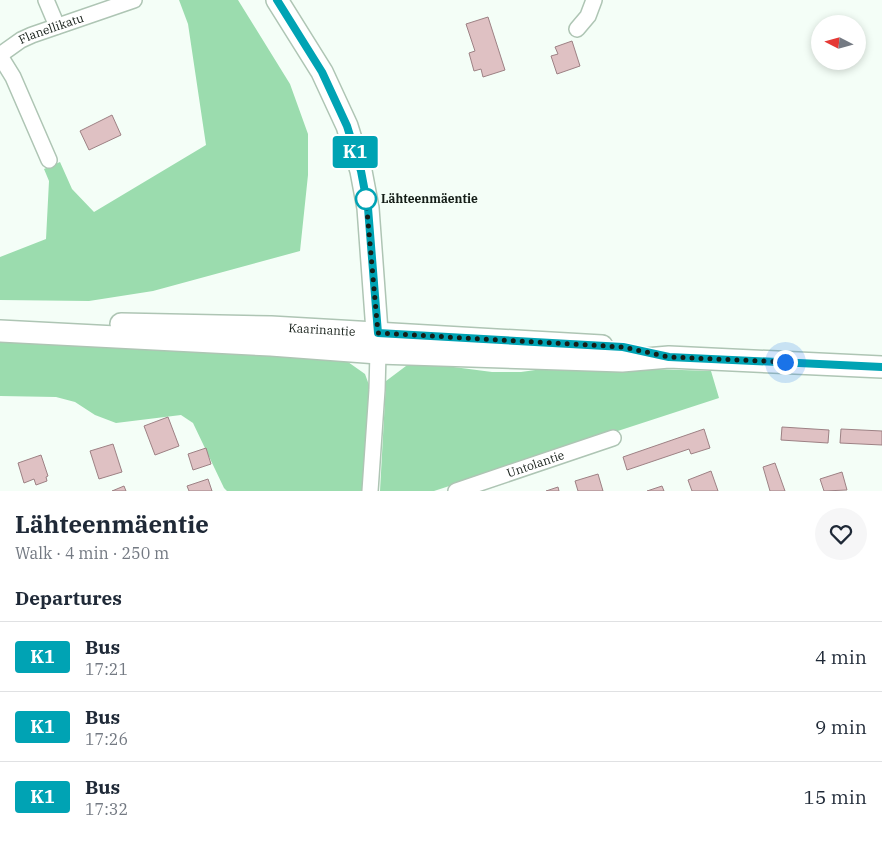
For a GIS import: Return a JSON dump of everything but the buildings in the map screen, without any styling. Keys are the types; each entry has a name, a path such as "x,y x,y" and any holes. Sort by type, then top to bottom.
{"main road":[{"path":"277,0 322,72 347,126 361,171 368,208 378,343"},
{"name":"Kaarinantie","path":"3,331 271,345 378,343 622,361 669,357 882,367"}],"street":[{"path":"46,0 57,26"},
{"name":"Flanellikatu","path":"0,55 21,40 134,0"},
{"path":"576,29 588,16 594,0"},
{"path":"0,55 13,77 48,160"},
{"path":"370,491 377,390 378,343"},
{"name":"Untolantie","path":"456,491 613,438"}],"green space":[{"path":"179,0 238,0 290,84 308,134 308,175 300,251 153,291 89,301 0,300 0,257 46,239 49,181 44,169 60,162 72,189 94,212 206,145 188,24"},
{"path":"0,339 348,362 365,374 369,385 370,404 363,491 227,491 193,423 181,415 116,423 95,415 75,402 56,397 0,396"},
{"path":"423,363 492,372 521,372 564,366 711,371 719,398 434,491 380,491 386,381 406,366"}],"bus line":[{"name":"K1","path":"277,0 322,72 347,126 361,171 368,208 378,333 623,347 669,357 882,367"}],"place":[{"name":"Lähteenmäentie","path":"366,199"}],"route":[{"path":"366,199 378,333 623,347 669,357 785,362"}]}
